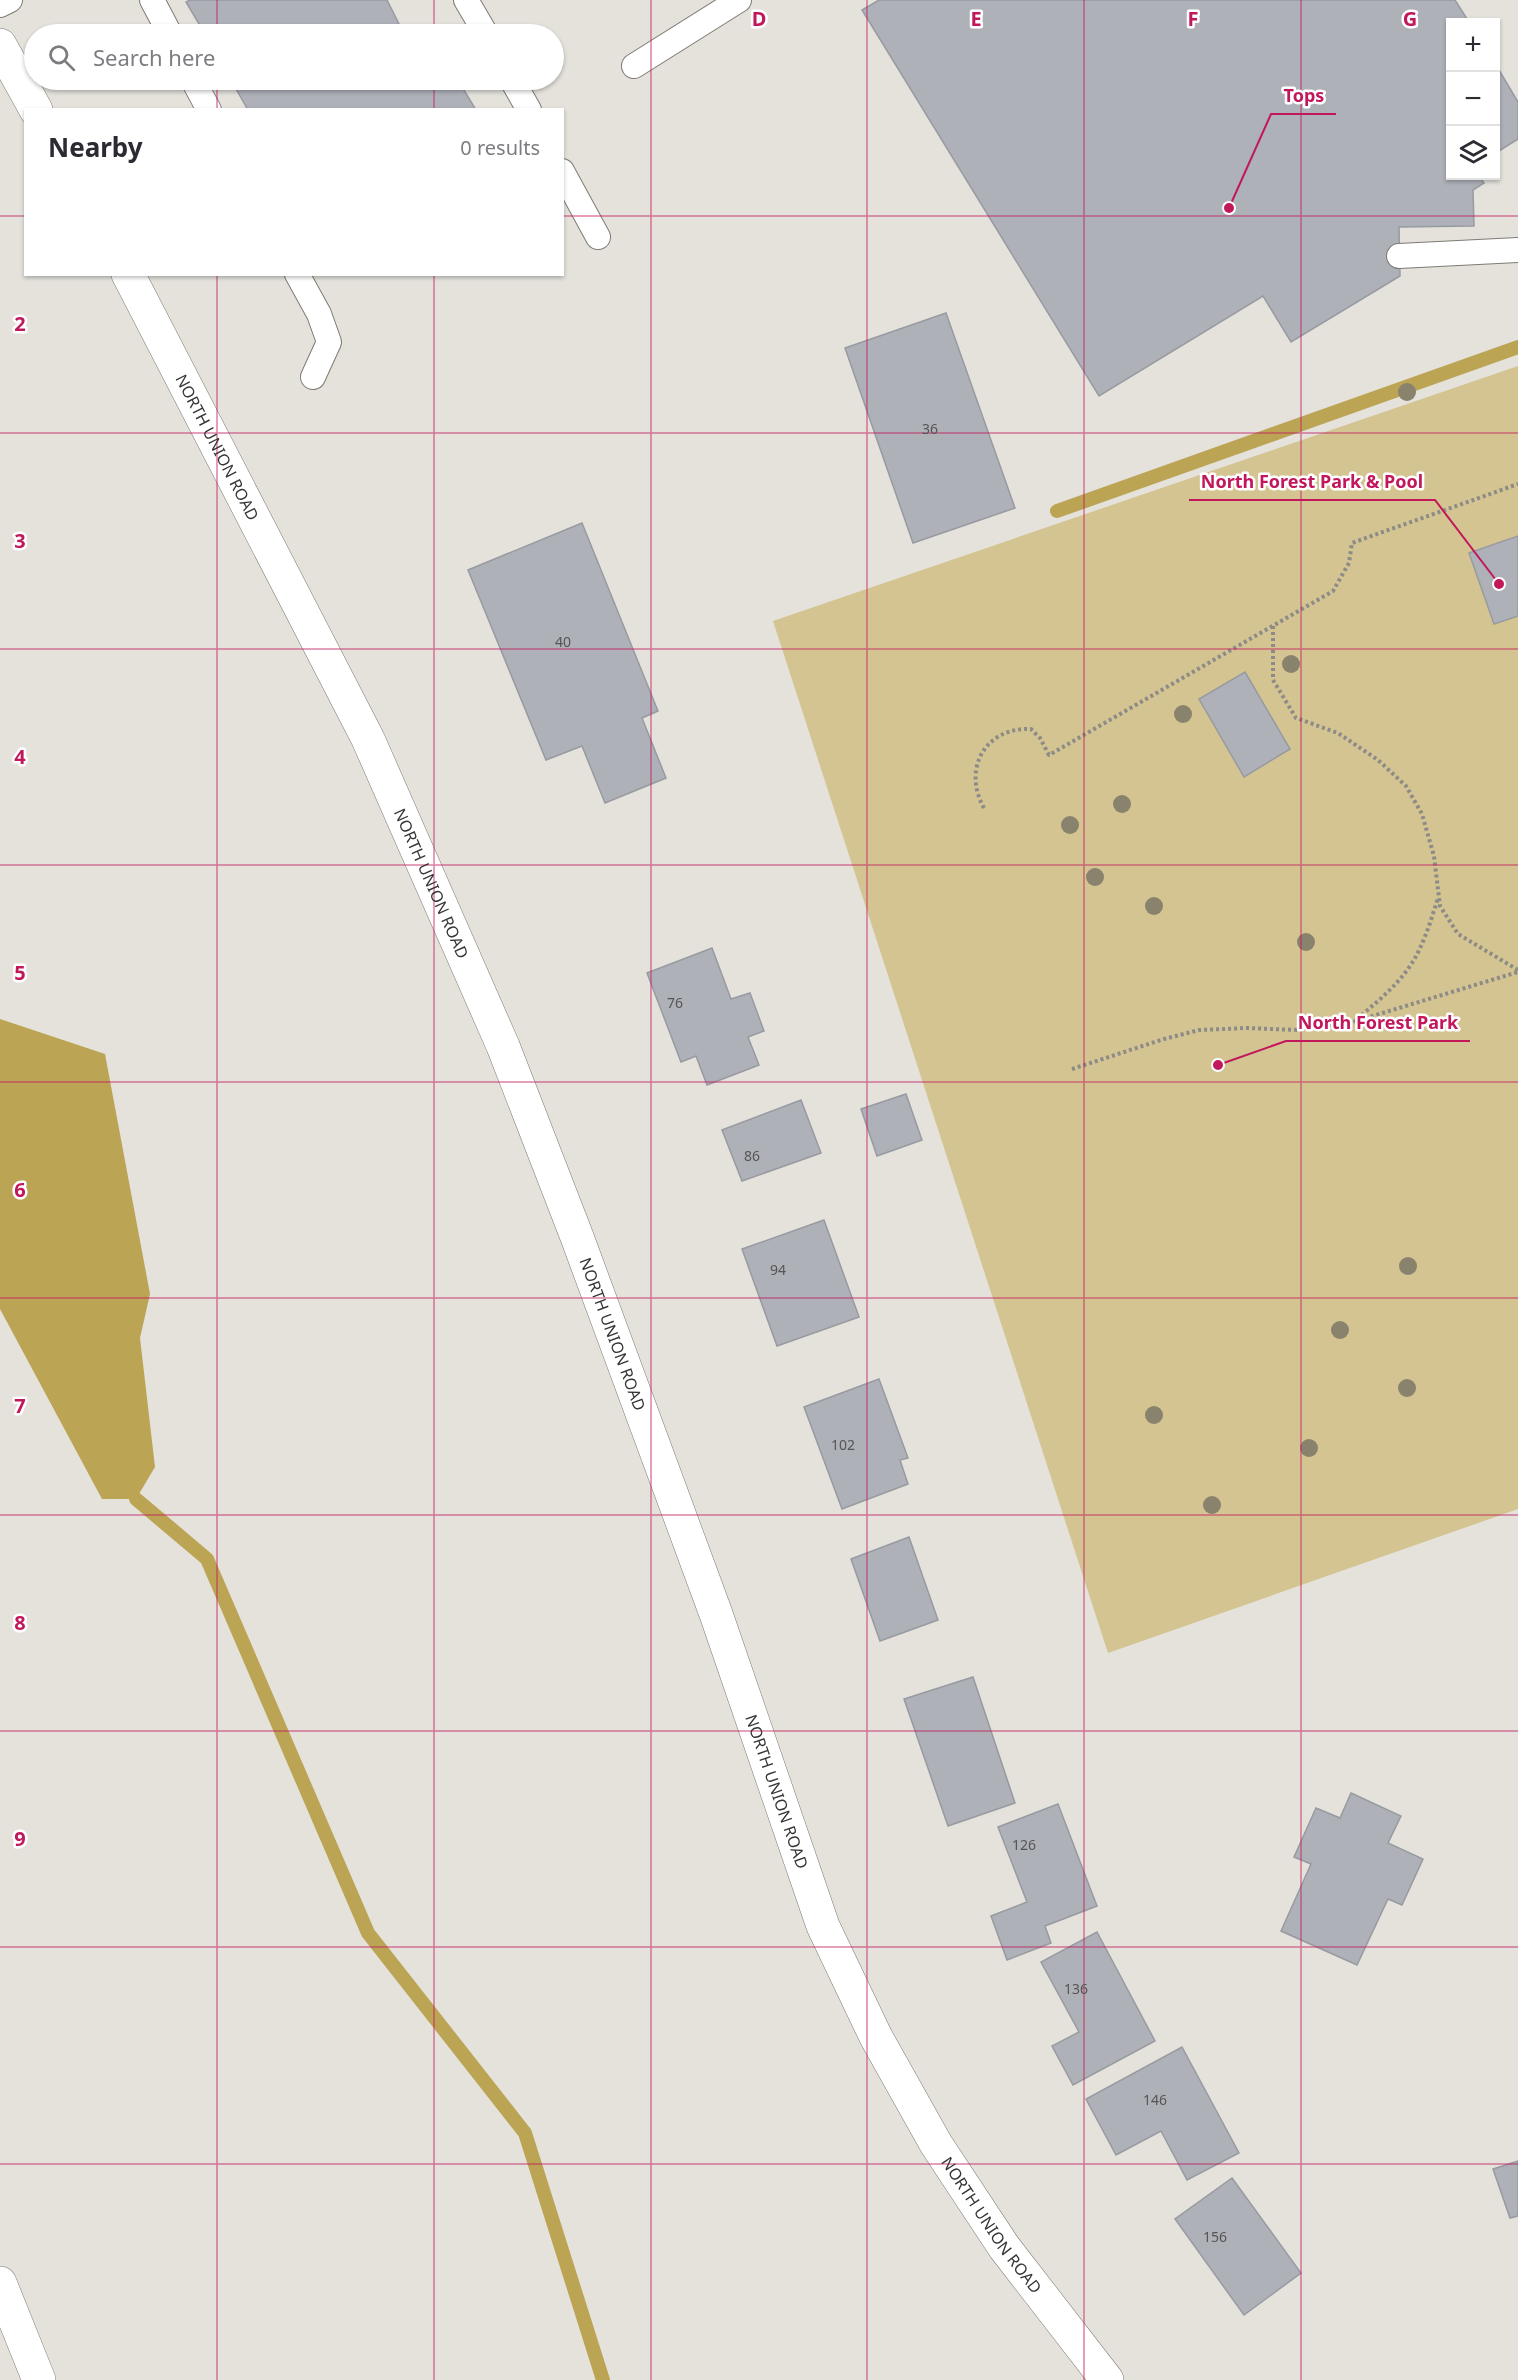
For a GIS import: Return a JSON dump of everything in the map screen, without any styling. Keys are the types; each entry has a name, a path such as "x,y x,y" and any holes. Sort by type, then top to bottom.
{"main road":[{"path":"0,45 24,88"},
{"path":"25,90 35,108"},
{"name":"NORTH UNION ROAD","path":"129,276 368,739 503,1046 577,1236 716,1614 823,1926 876,2037 936,2144 1004,2247 1107,2380"},
{"path":"0,2283 39,2380"}],"lane":[{"path":"0,5 10,0"},
{"path":"152,0 165,24"},
{"path":"466,0 480,24"},
{"path":"634,66 739,0"},
{"path":"198,90 208,108"},
{"path":"518,90 528,108"},
{"path":"564,175 598,237"},
{"path":"1399,256 1518,250"},
{"path":"298,276 319,314 329,342 313,377"}],"path":[{"path":"984,808 978,793 975,772 980,754 1000,736 1018,728 1031,729 1040,738 1048,755 1333,591 1349,563 1352,543 1518,484"},
{"path":"1273,626 1273,680 1296,718 1338,733 1378,760 1406,786 1422,814 1434,856 1440,906 1458,934 1518,971"},
{"path":"1356,1021 1391,989 1412,962 1428,928 1438,897"},
{"path":"1072,1069 1199,1030 1246,1028 1298,1030 1356,1021 1518,971"}],"shaded area":[{"path":"1518,366 1518,1509 1108,1653 773,621"},
{"path":"0,1019 105,1054 150,1294 140,1338 155,1467 136,1499 102,1499 0,1309"}],"building":[{"path":"190,0 387,0 399,24 199,24 186,2"},
{"path":"879,0 1455,0 1466,18 1446,18 1446,180 1482,180 1484,183 1473,190 1474,226 1399,227 1400,276 1291,342 1263,296 1099,396 862,10"},
{"path":"1500,72 1518,102 1518,139 1500,150"},
{"path":"237,90 464,90 475,108 247,108"},
{"path":"946,313 1015,508 913,543 845,348"},
{"path":"582,523 658,711 642,718 666,778 605,803 582,746 546,760 468,570"},
{"path":"1518,536 1518,616 1494,624 1469,553"},
{"path":"1245,672 1290,749 1244,777 1199,699"},
{"path":"712,948 731,999 750,993 764,1031 748,1037 759,1065 707,1085 696,1056 681,1062 647,973"},
{"path":"906,1094 922,1140 877,1156 861,1109"},
{"path":"801,1100 821,1153 742,1181 722,1130"},
{"path":"824,1220 859,1317 777,1346 742,1249"},
{"path":"879,1379 908,1458 900,1460 908,1484 842,1509 804,1407"},
{"path":"909,1537 938,1620 880,1641 851,1559"},
{"path":"973,1677 1015,1803 948,1826 904,1699"},
{"path":"1351,1793 1401,1816 1388,1843 1423,1859 1402,1905 1388,1899 1357,1965 1281,1931 1311,1864 1294,1857 1316,1808 1340,1818"},
{"path":"1058,1804 1097,1906 1045,1926 1051,1943 1007,1960 991,1916 1027,1902 998,1827"},
{"path":"1097,1932 1155,2041 1073,2085 1052,2046 1079,2032 1041,1962"},
{"path":"1182,2047 1239,2153 1187,2180 1161,2131 1116,2155 1086,2099"},
{"path":"1518,2161 1518,2216 1510,2218 1493,2169"},
{"path":"1232,2178 1301,2273 1244,2315 1175,2219"}],"waterway":[{"path":"1057,511 1518,347"},
{"path":"136,1499 207,1559 368,1933 525,2133 603,2380"}],"place":[{"name":"Tops","path":"1229,208"},
{"name":"North Forest Park & Pool","path":"1499,584"},
{"name":"North Forest Park","path":"1218,1065"}]}
